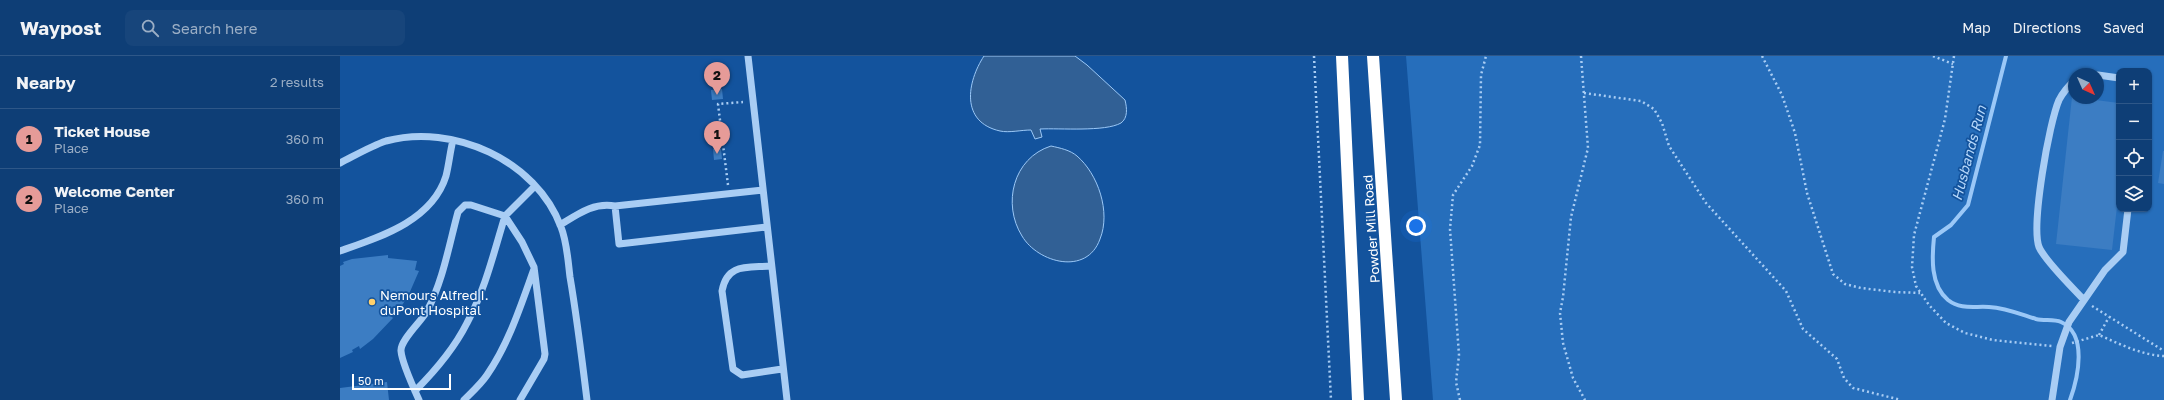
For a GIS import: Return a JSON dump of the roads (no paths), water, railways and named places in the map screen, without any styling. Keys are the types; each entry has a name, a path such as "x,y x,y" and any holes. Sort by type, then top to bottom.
{"highway":[{"name":"Powder Mill Road","path":"1342,56 1358,400"},
{"name":"Powder Mill Road","path":"1372,56 1396,400"}],"lane":[{"path":"748,56 782,369 787,400"},
{"path":"2104,76 2116,78"},
{"path":"2068,89 2059,100 2046,141 2037,225 2039,247 2057,271 2084,300"},
{"path":"340,163 386,141 421,136 453,140 478,147 494,154 517,169 535,186 552,209 560,224 573,293 587,400"},
{"path":"340,251 389,234 430,205 445,177 453,140"},
{"path":"415,391 452,349 467,324 480,293 505,216 535,186"},
{"path":"560,224 589,208 605,204 615,206 763,190"},
{"path":"419,400 401,351 404,342 426,313 434,296 458,212 465,205 471,205 505,216 522,242 534,267 545,354 544,359 520,400"},
{"path":"615,206 619,244 767,227"},
{"path":"2052,400 2060,347 2069,322 2105,270 2123,252 2128,212"},
{"path":"771,266 740,268 730,272 724,280 722,291 733,370 742,376 782,369"},
{"path":"464,400 487,376 496,361 519,311 534,267"}],"waterway":[{"name":"Husbands Run","path":"2006,56 1968,205 1951,225 1934,237 1933,262 1935,279 1942,294 1948,300 1958,305 2001,309 2036,319 2058,321 2069,328 2075,336 2079,357 2076,380 2070,400"}],"place":[{"name":"Welcome Center","path":"717,95"},
{"name":"Ticket House","path":"717,154"},
{"name":"Nemours Alfred I. duPont Hospital","path":"372,302"}]}
